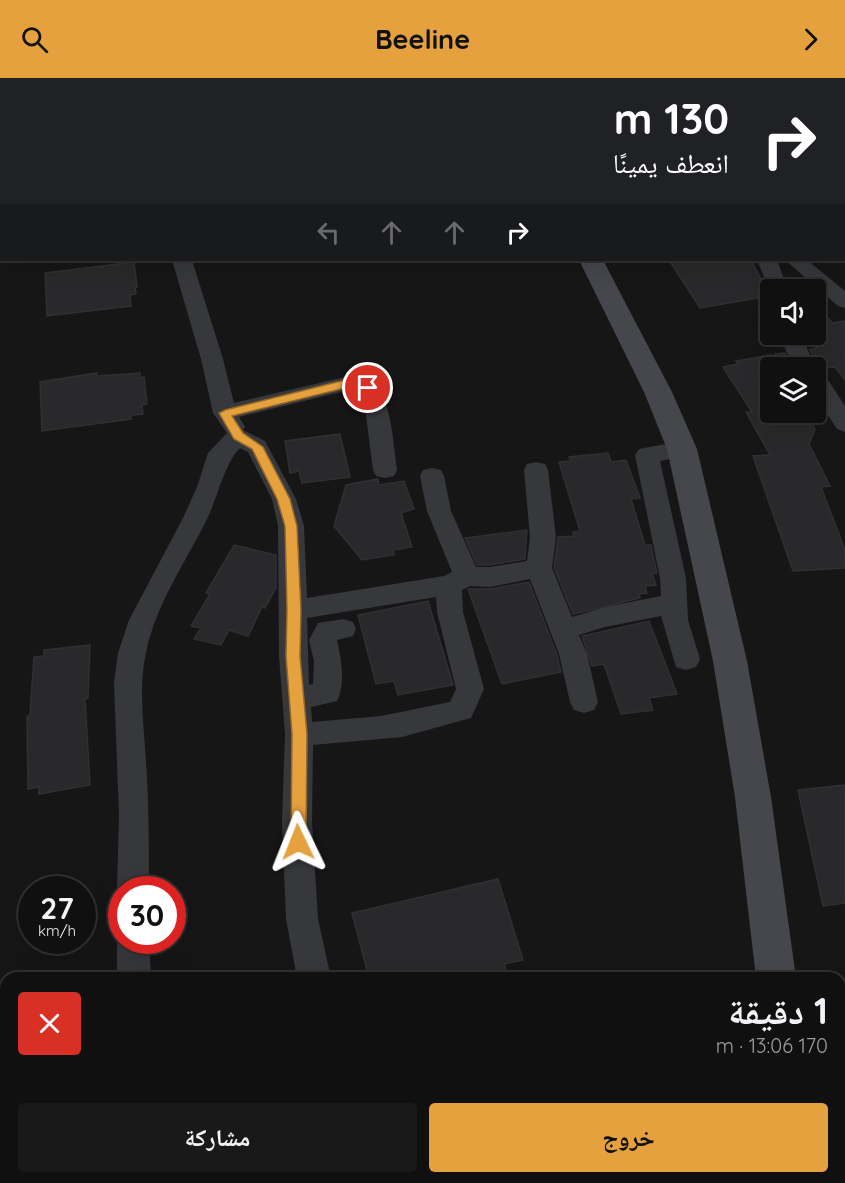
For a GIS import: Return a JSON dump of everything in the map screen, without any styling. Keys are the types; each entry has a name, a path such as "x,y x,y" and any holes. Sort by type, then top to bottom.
{"main road":[{"path":"592,261 658,392 682,449 730,661 753,797 775,972"}],"street":[{"path":"182,261 232,425 257,447 284,499 291,526 293,656 299,734 297,822 302,919 313,972"},
{"path":"766,261 774,279"},
{"path":"796,261 845,302"},
{"path":"133,876 134,815 128,683 132,653 142,620 195,518 232,425 345,384 368,388 378,416 385,470"},
{"path":"826,395 845,424"},
{"path":"682,449 647,455 673,578 675,620 686,659"},
{"path":"536,470 543,537 539,568 573,654 584,702"},
{"path":"299,734 338,733 429,722 461,710 470,689 450,612 458,581 432,476"},
{"path":"294,610 539,568"},
{"path":"572,627 605,617 674,604"},
{"path":"297,699 327,693 328,661 323,640 328,630 343,629"},
{"path":"133,954 134,972"}],"building":[{"path":"670,261 752,261 761,279 760,298 700,308"},
{"path":"134,262 137,287 135,287 136,294 130,295 131,306 47,316 45,273"},
{"path":"826,315 832,323 845,321 845,380 835,367 826,368 826,357 814,357 810,350 819,347 818,345 826,345"},
{"path":"785,353 787,357 775,357 775,354"},
{"path":"771,355 771,357 760,357 760,423 811,423 815,429 809,444 830,486 821,487 845,550 845,568 793,571 753,456 770,455 746,412 752,412 723,367 738,364 736,361"},
{"path":"97,373 97,376 140,373 140,378 144,377 147,404 142,405 143,414 131,415 131,419 42,431 40,382"},
{"path":"340,434 350,477 302,483 299,471 290,473 285,441"},
{"path":"608,453 611,462 626,460 640,498 631,499 645,545 651,545 657,573 652,573 656,585 645,586 647,593 639,594 640,598 573,614 554,568 558,537 574,536 573,532 580,531 559,462 571,461 569,457"},
{"path":"378,479 379,485 404,481 414,509 401,513 412,547 393,550 394,555 362,560 334,526 346,485"},
{"path":"527,530 525,559 490,565 477,565 465,538"},
{"path":"234,545 276,555 276,588 265,608 262,607 248,636 229,630 221,645 194,639 201,628 191,626 210,594 206,593"},
{"path":"529,582 557,655 561,672 502,684 468,589 490,589"},
{"path":"428,601 453,685 398,695 394,681 376,684 358,615"},
{"path":"649,621 677,694 649,698 653,710 621,714 604,664 592,666 582,636"},
{"path":"90,645 88,698 85,699 90,785 39,794 39,787 28,789 27,716 30,715 34,657 44,656 44,650"},
{"path":"845,785 845,903 823,906 798,790"},
{"path":"498,879 523,960 504,964 507,972 367,972 352,913"}],"route":[{"path":"298,842 299,734 293,656 291,526 284,499 257,447 238,436 225,413 345,384 368,388"}]}
